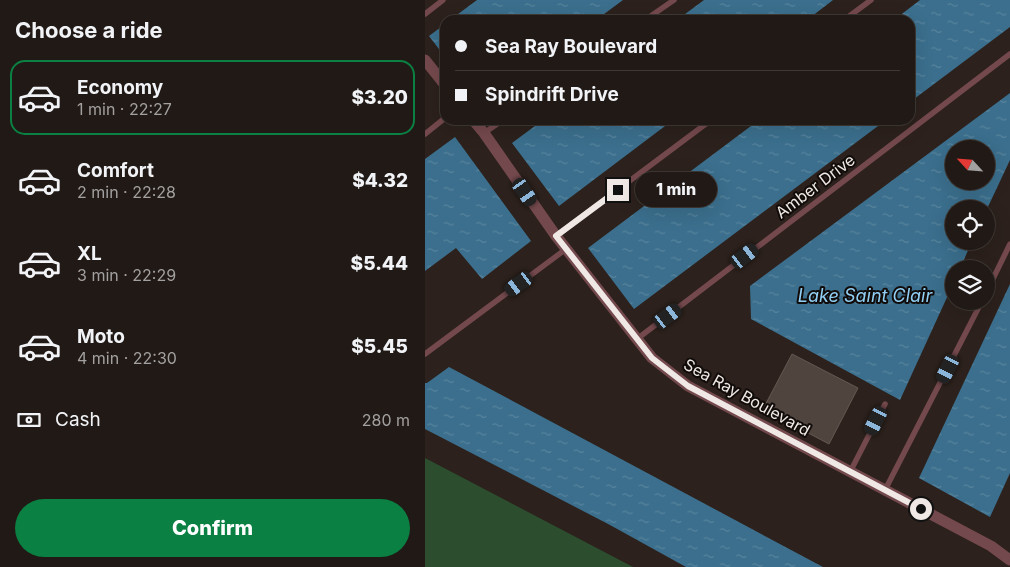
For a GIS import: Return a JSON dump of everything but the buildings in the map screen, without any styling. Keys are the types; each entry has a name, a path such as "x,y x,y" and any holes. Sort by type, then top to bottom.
{"street":[{"path":"425,60 440,79"},
{"name":"Sea Ray Boulevard","path":"477,125 556,236 652,358 688,386 991,546 1010,560"}],"lane":[{"path":"425,14 443,0"},
{"path":"652,15 674,0"},
{"path":"851,15 871,0"},
{"name":"Amber Drive","path":"637,339 1010,54"},
{"path":"425,134 440,122"},
{"path":"484,133 496,125"},
{"path":"556,236 704,125"},
{"path":"995,275 1010,244"},
{"path":"425,354 566,249"},
{"path":"885,490 977,310"},
{"path":"850,472 885,404"}],"green space":[{"path":"425,458 633,567 425,567"}],"water":[{"path":"477,0 623,0 603,15 457,15"},
{"path":"704,0 833,0 814,15 684,15"},
{"path":"920,0 1010,0 1010,27 915,98 915,15 900,15"},
{"path":"440,28 440,50 429,36"},
{"name":"Lake Saint Clair","path":"1010,93 1010,160 991,200 945,200 945,250 968,250 964,260 945,260 945,302 900,400 751,319 750,286 945,141 945,190 995,190 995,140 947,140"},
{"path":"536,125 666,125 559,206 512,143"},
{"path":"752,125 879,125 634,309 588,248"},
{"path":"455,137 531,241 482,279 456,248 425,271 425,159"},
{"path":"1010,284 1010,473 990,517 919,478"},
{"path":"449,367 823,567 686,567 610,525 425,429 425,383"}],"route":[{"path":"618,190 556,236 652,358 688,386 921,509"}]}
